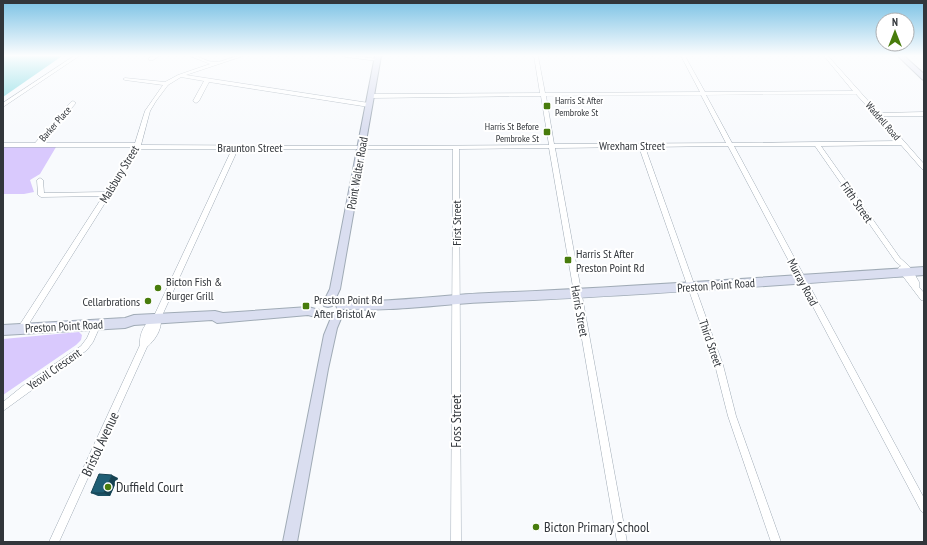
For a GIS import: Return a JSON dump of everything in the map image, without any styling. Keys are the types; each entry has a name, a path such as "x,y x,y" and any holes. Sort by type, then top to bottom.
{"main road":[{"name":"Point Walter Road","path":"290,542 322,369 320,360 322,341 332,310 374,81"},
{"name":"Preston Point Road","path":"3,330 97,324 132,324 156,319 214,319 222,317 396,306 414,308 424,305 456,301 500,300 509,297 924,271"}],"street":[{"path":"3,105 39,81"},
{"path":"145,81 166,84"},
{"name":"Malsbury Street","path":"22,328 138,146 145,118 150,106 166,84 171,81"},
{"path":"196,101 206,81"},
{"path":"218,81 370,101 543,95 858,92"},
{"name":"Harris Street","path":"541,81 622,542"},
{"name":"Murray Road","path":"697,81 924,508"},
{"name":"Waddell Road","path":"849,81 924,168"},
{"name":"Barker Place","path":"37,145 73,103"},
{"path":"877,114 924,114"},
{"name":"Wrexham Street","path":"362,147 902,143"},
{"name":"Fifth Street","path":"817,144 898,260 897,263 906,272 910,282 916,286 924,298"},
{"name":"Braunton Street","path":"3,145 362,147"},
{"name":"Third Street","path":"641,145 719,365 732,416 776,542"},
{"name":"Bristol Avenue","path":"54,542 144,345 151,339 156,319 236,147"},
{"name":"First Street","path":"456,147 456,301"},
{"path":"40,180 40,195 108,194"},
{"name":"Foss Street","path":"456,301 456,542"},
{"name":"Yeovil Crescent","path":"3,407 27,388 84,348 90,340 97,324"}],"shaded area":[{"path":"3,147 56,147 40,174 30,180 34,192 24,194 3,194"},
{"path":"79,332 82,335 81,340 76,345 3,395 3,339"}],"water":[{"path":"3,81 25,81 3,97"}],"building":[{"path":"99,474 112,475 104,493 91,493"}],"place":[{"name":"Harris St After Pembroke St","path":"547,106"},
{"name":"Harris St Before Pembroke St","path":"547,132"},
{"name":"Harris St After Preston Point Rd","path":"568,260"},
{"name":"Bicton Fish & Burger Grill","path":"158,288"},
{"name":"Cellarbrations","path":"148,301"},
{"name":"Preston Point Rd After Bristol Av","path":"306,306"},
{"name":"Duffield Court","path":"108,487"},
{"name":"Bicton Primary School","path":"536,527"}]}
